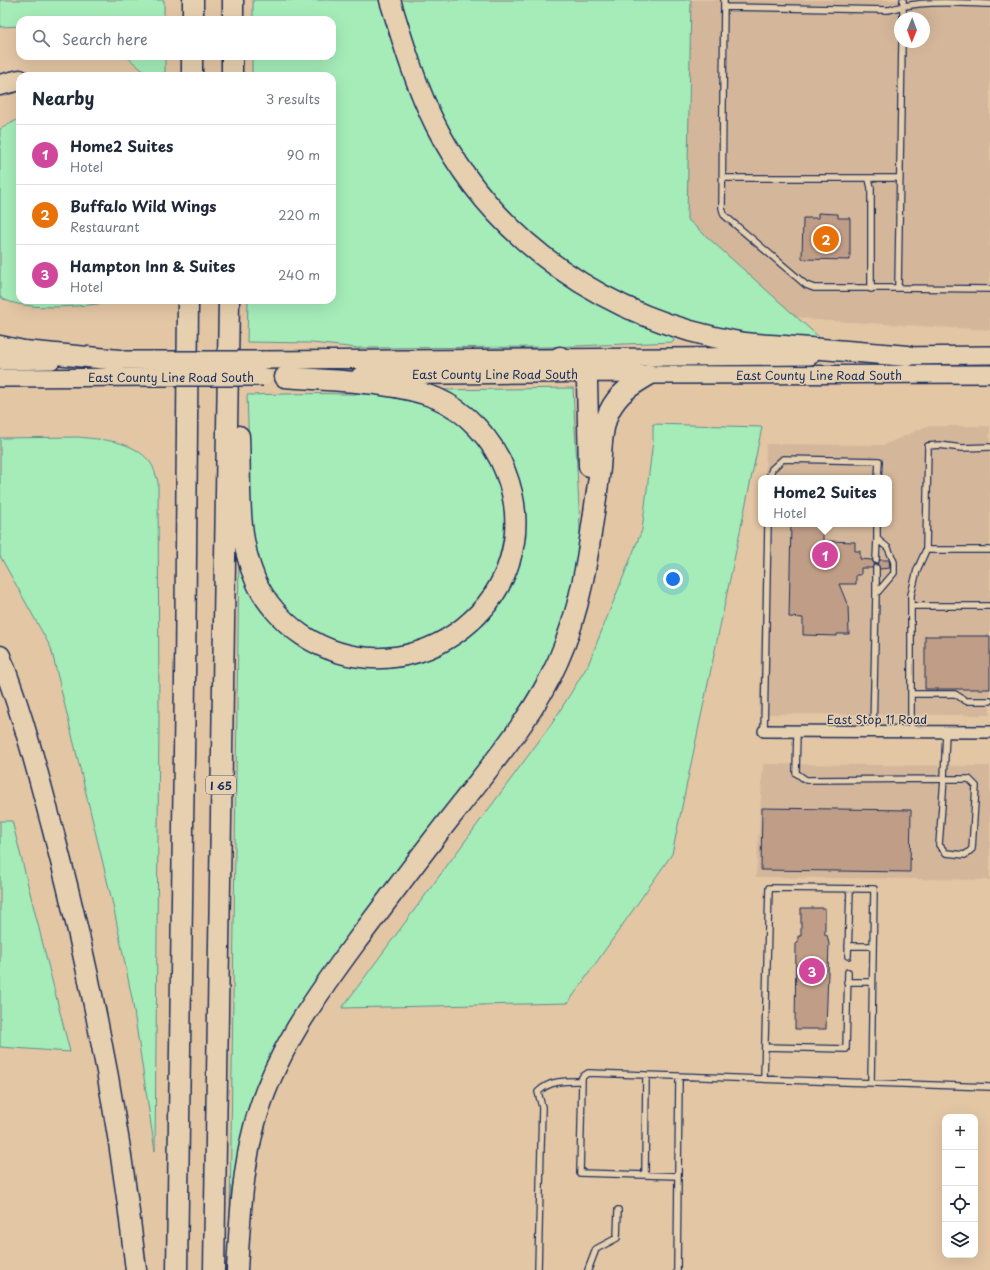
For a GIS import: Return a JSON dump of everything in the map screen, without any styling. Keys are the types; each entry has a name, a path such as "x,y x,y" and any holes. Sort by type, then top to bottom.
{"highway":[{"path":"193,0 193,16"},
{"path":"233,0 233,16"},
{"path":"390,0 416,83 435,124 455,158 479,192 503,219 541,256 585,286 618,304 654,319 718,338 760,344 908,356"},
{"path":"192,60 192,72"},
{"path":"232,60 232,72"},
{"path":"0,85 16,81"},
{"path":"177,304 186,443"},
{"path":"177,1270 185,680 188,304"},
{"name":"I 65","path":"214,1270 229,304"},
{"path":"234,304 243,534 251,567 262,592 272,606 294,629 309,639 339,652 366,657 393,657 420,651 448,640 483,610 500,584 510,557 515,532 514,506 508,478 486,437 465,416 446,404 424,394 393,387 285,376"},
{"path":"0,346 24,351 119,360"},
{"path":"560,358 570,362 583,373 587,381 592,526"},
{"path":"237,1270 243,1182 248,1152 258,1112 282,1054 300,1021 318,995 404,878 518,730 542,693 558,661 573,620 581,591 592,526 603,435 608,414 618,396 624,390 650,375"},
{"path":"0,656 40,785 82,947 120,1146 136,1270"}],"main road":[{"name":"East County Line Road South","path":"0,378 155,369 264,368 560,358 990,355"},
{"name":"East County Line Road South","path":"0,362 119,360 155,369"},
{"name":"East County Line Road South","path":"264,368 285,376 583,373 650,375 990,374"}],"street":[{"name":"East Stop 11 Road","path":"764,731 990,732"}],"lane":[{"path":"724,0 722,208 724,215 806,285 814,288 990,288"},
{"path":"724,7 889,10 903,2 934,0 990,4"},
{"path":"898,288 902,48"},
{"path":"723,178 900,178"},
{"path":"869,178 871,188 871,289"},
{"path":"911,732 911,595 917,570 926,550 928,446 939,445 962,448 990,447"},
{"path":"770,475 772,469 783,459 879,461 878,475"},
{"path":"764,731 768,527"},
{"path":"876,560 877,527"},
{"path":"876,594 894,573 894,562 888,548 877,539"},
{"path":"926,550 990,550"},
{"path":"873,732 876,568"},
{"path":"911,606 990,606"},
{"path":"911,694 955,694 966,701 990,701"},
{"path":"797,732 796,773 806,780 944,779 969,779 976,786 972,849 965,855 946,853 939,846 944,779 946,732"},
{"path":"764,1079 768,888 850,889 874,890 871,1083"},
{"path":"848,956 850,889"},
{"path":"848,946 873,946"},
{"path":"765,1047 846,1049 848,972"},
{"path":"847,982 872,982"},
{"path":"678,1176 580,1173 582,1077 588,1073 990,1087"},
{"path":"645,1175 646,1075"},
{"path":"677,1270 679,1076"},
{"path":"538,1270 542,1107 538,1092 544,1086 560,1081 582,1082"},
{"path":"588,1270 596,1249 617,1238 618,1210"}],"shaded area":[{"path":"426,0 990,0 990,330 815,320 723,304"},
{"path":"927,426 990,426 990,715 759,714 764,527 892,527 892,475 765,475 766,444 884,445"},
{"path":"763,764 990,766 990,880 756,877"}],"green space":[{"path":"0,0 164,0 164,16 16,16 16,26 0,27"},
{"path":"253,0 382,0 481,207 676,333 673,342 552,347 358,348 312,343 247,342 248,304 336,304 336,72 252,72 252,60 336,60 336,16 253,16"},
{"path":"401,0 691,0 687,219 820,338 738,333 679,319 634,301 591,278 551,250 515,218 483,182 456,142 433,98 423,74"},
{"path":"131,60 165,60 165,72 144,72"},
{"path":"16,121 16,303 0,297 0,129"},
{"path":"21,304 98,304 61,307"},
{"path":"573,388 580,545 574,588 559,635 537,679 497,742 301,1002 276,1046 232,1213 230,1214 239,559 318,651 442,651 473,632 504,595 524,517 517,476 497,438 440,390"},
{"path":"376,394 402,397 419,401 439,410 458,423 466,431 481,449 494,471 500,487 506,512 506,525 502,544 488,585 464,616 432,637 396,647 358,647 321,635 289,613 264,578 252,542 247,395"},
{"path":"653,424 762,427 672,854 568,1003 342,1008 553,722 588,665 642,530 653,441"},
{"path":"78,437 117,442 135,449 150,462 158,482 159,724 155,1151 132,998 113,905 51,648 0,556 0,438"},
{"path":"0,821 12,821 70,1052 0,1047"}],"building":[{"path":"818,213 838,214 838,218 850,218 850,260 802,259 803,218 818,218"},
{"path":"791,527 823,527 823,543 828,541 855,542 855,551 860,551 860,559 872,560 875,564 872,568 861,568 861,575 856,575 856,584 839,584 848,606 849,634 837,634 837,636 803,635 803,618 789,617"},
{"path":"880,560 889,560 890,568 880,569 877,564"},
{"path":"925,636 990,636 990,689 925,689"},
{"path":"762,808 911,810 910,872 761,870"},
{"path":"801,908 825,908 825,935 827,935 829,944 826,1029 795,1029 796,943 798,943 798,936 801,936"}],"place":[{"name":"Buffalo Wild Wings","path":"826,239"},
{"name":"Home2 Suites","path":"825,555"},
{"name":"Hampton Inn & Suites","path":"812,971"}]}
